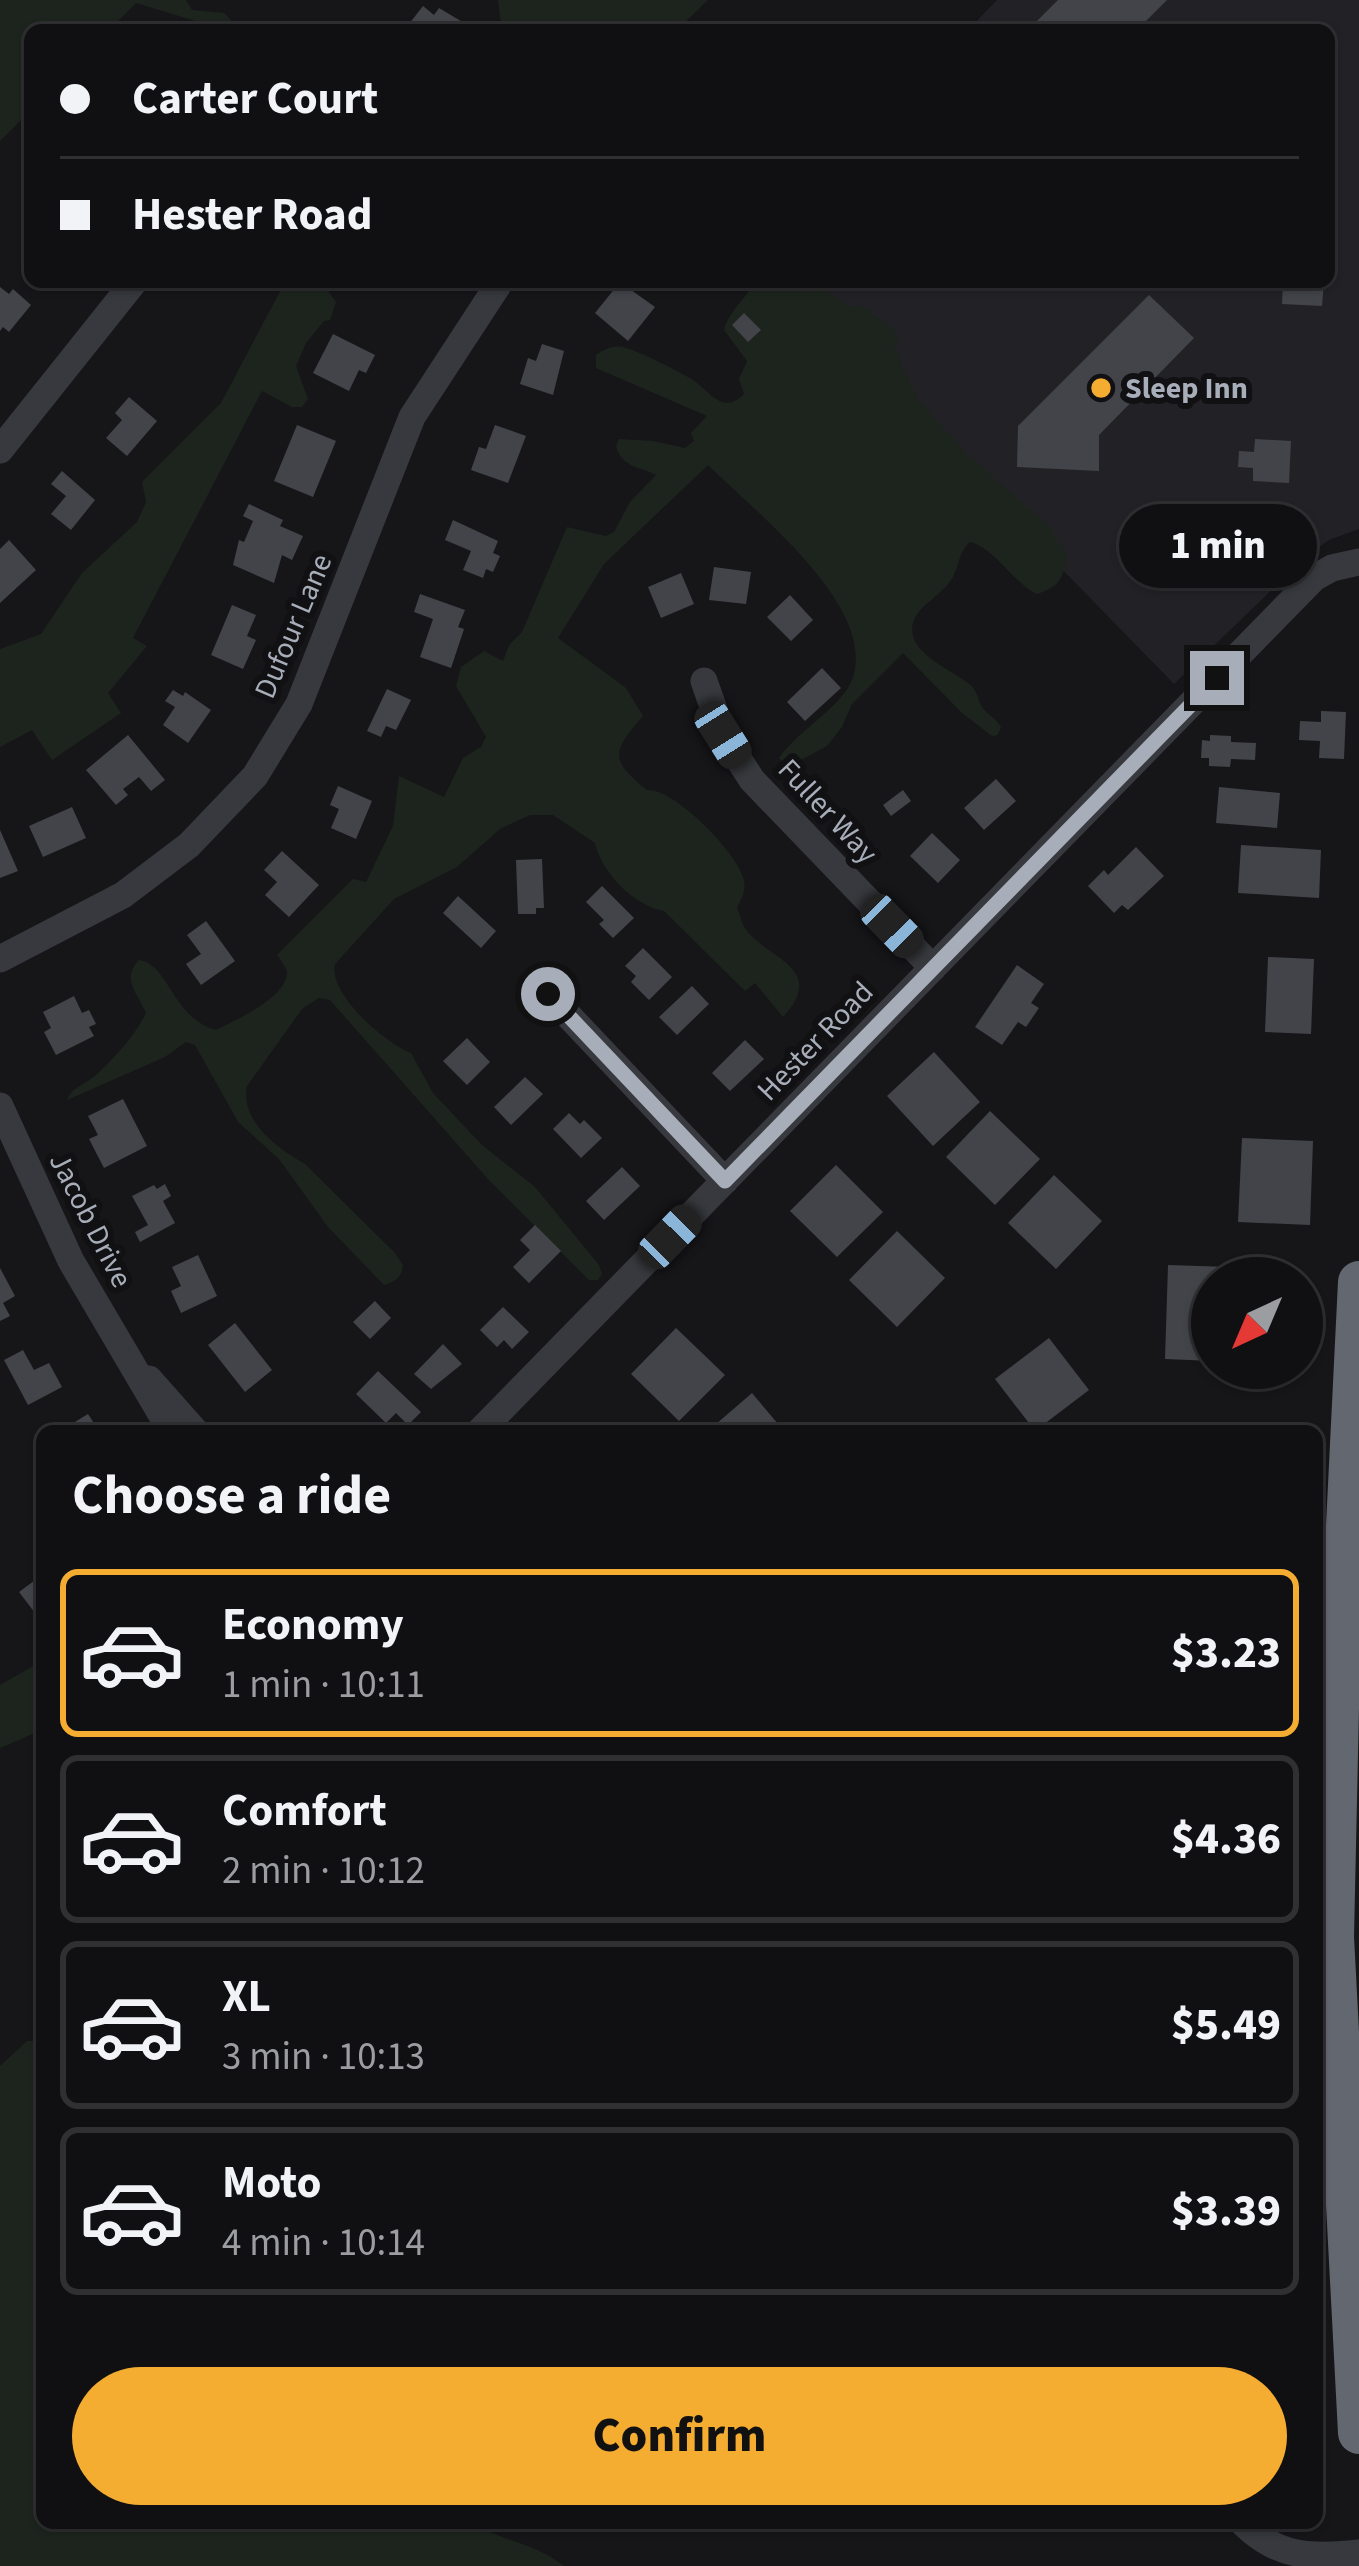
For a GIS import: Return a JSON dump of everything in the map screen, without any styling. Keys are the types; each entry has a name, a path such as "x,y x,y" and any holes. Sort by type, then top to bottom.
{"highway":[{"path":"1359,1282 1338,1708 1333,1937 1359,2433"}],"street":[{"path":"0,450 129,288"},
{"name":"Dufour Lane","path":"0,959 123,895 190,845 255,776 299,704 412,417 496,288"},
{"name":"Hester Road","path":"486,1425 1314,578 1359,562"},
{"name":"Fuller Way","path":"704,681 723,735 752,780 933,968"},
{"path":"548,994 725,1181"},
{"name":"Jacob Drive","path":"0,1106 70,1261 167,1425"},
{"name":"Jacob Drive","path":"129,1360 191,1425"},
{"path":"1249,2529 1288,2554 1359,2553"}],"shaded area":[{"path":"0,0 186,0 192,10 224,13 231,20 231,24 205,24 136,3 115,24 24,24 24,117 0,141"},
{"path":"498,0 708,0 683,24 501,24"},
{"path":"997,0 1359,0 1359,529 1309,554 1174,684 788,288 1335,288 1335,24 974,24"},
{"path":"282,288 326,288 336,302 330,320 306,343 296,366 308,399 302,407 292,407 262,391 133,638 147,646 108,693 121,713 52,760 32,730 0,747 0,649 41,634 82,573 137,522 146,502 142,482 221,403"},
{"path":"750,288 822,289 851,308 861,305 894,330 898,337 895,350 919,401 968,455 1049,526 1067,556 1064,571 1055,585 1037,594 988,551 970,542 949,583 916,616 912,628 920,648 976,691 982,707 1001,727 998,735 992,736 962,713 903,653 852,704 827,746 788,767 779,758 840,698 853,677 855,649 847,620 807,562 708,465 604,564 558,638 626,688 643,716 625,738 621,762 647,790 688,810 730,854 744,880 737,908 743,925 796,975 795,1000 783,1017 755,983 745,991 664,911 620,886 595,843 553,815 530,815 500,829 457,867 394,899 335,964 340,989 374,1028 411,1053 433,1093 482,1145 535,1187 602,1274 598,1280 589,1280 488,1179 330,1000 319,998 302,1009 247,1086 246,1099 263,1132 305,1164 394,1252 402,1269 384,1285 328,1227 279,1159 238,1122 195,1045 186,1042 165,1057 67,1100 117,1053 146,1013 131,980 139,960 158,971 180,1004 201,1024 216,1030 235,1020 259,1007 284,982 287,971 277,955 353,879 366,882 393,826 399,776 444,797 463,758 481,747 486,737 456,686 461,667 484,651 503,661 509,645 522,632 567,527 606,536 614,532 630,502 656,475 622,459 616,446 619,439 685,448 707,416 596,368 596,355 612,347 630,349 690,378 718,400 730,402 744,394 739,379 747,361 724,330"},
{"path":"36,1664 36,1733 0,1748 0,1685"},
{"path":"27,2041 36,2041 36,2529 484,2529 564,2566 0,2566 0,2066"}],"building":[{"path":"1058,0 1167,0 1143,24 1034,24"},
{"path":"423,6 434,15 439,8 466,24 409,24"},
{"path":"0,287 9,294 13,289 31,305 9,332 3,327 0,331"},
{"path":"615,288 628,288 655,307 628,341 595,313"},
{"path":"1283,288 1324,288 1322,306 1282,304"},
{"name":"Sleep Inn","path":"1149,295 1194,338 1099,435 1099,471 1017,467 1018,426"},
{"path":"744,313 761,330 748,342 732,325"},
{"path":"333,334 375,355 366,373 359,370 349,391 313,373"},
{"path":"542,344 564,351 553,395 520,384 528,358 536,361"},
{"path":"129,397 157,421 127,456 106,438 122,420 115,413"},
{"path":"297,425 336,441 313,497 274,481"},
{"path":"495,425 526,436 508,483 471,470 479,447 486,449"},
{"path":"1255,439 1291,441 1289,483 1253,481 1253,468 1238,467 1239,451 1254,452"},
{"path":"62,471 95,500 71,530 51,514 66,496 51,484"},
{"path":"249,504 303,536 292,560 282,555 274,583 233,565 239,540 244,542 253,521 243,516"},
{"path":"453,520 498,541 493,553 500,556 493,572 486,569 483,578 463,570 471,551 445,540"},
{"path":"9,540 36,570 0,603 0,549"},
{"path":"714,567 751,572 746,604 709,600"},
{"path":"681,573 694,604 661,618 648,587"},
{"path":"420,594 465,610 451,668 420,657 433,619 414,612"},
{"path":"790,595 813,620 791,641 767,617"},
{"path":"232,605 256,615 247,636 256,640 243,669 211,655"},
{"path":"822,668 841,688 805,721 787,702"},
{"path":"387,689 411,700 396,730 386,726 381,737 367,731"},
{"path":"173,690 183,696 185,692 211,710 188,743 163,725 175,707 165,701"},
{"path":"1321,711 1346,712 1344,759 1319,758 1320,741 1299,740 1300,721 1321,722"},
{"path":"128,735 165,780 151,791 139,777 123,789 128,795 116,805 86,770"},
{"path":"1210,735 1256,743 1255,760 1231,759 1230,767 1209,766 1209,758 1201,758 1202,740 1210,741"},
{"path":"996,779 1016,801 984,830 964,808"},
{"path":"338,786 372,801 356,839 331,828 339,809 330,805"},
{"path":"1219,787 1280,793 1277,828 1216,823"},
{"path":"903,790 911,801 891,816 883,805"},
{"path":"72,807 86,838 43,857 29,826"},
{"path":"0,830 18,871 0,878"},
{"path":"932,833 960,860 938,883 910,856"},
{"path":"1241,845 1321,850 1319,898 1238,893"},
{"path":"1136,847 1164,876 1128,910 1122,905 1114,913 1088,886 1104,870 1108,875"},
{"path":"282,851 319,885 289,917 265,895 277,882 264,870"},
{"path":"542,859 544,908 536,908 536,914 518,914 516,860"},
{"path":"602,886 634,918 613,938 599,924 604,920 586,902"},
{"path":"458,896 496,931 481,948 443,913"},
{"path":"206,921 235,961 201,985 186,964 201,954 187,935"},
{"path":"643,948 672,977 649,1000 631,982 636,976 625,966"},
{"path":"1268,957 1314,959 1311,1034 1265,1032"},
{"path":"1017,965 1044,984 1031,1003 1039,1008 1026,1027 1018,1022 1002,1045 975,1027"},
{"path":"692,986 709,1004 677,1035 659,1017"},
{"path":"74,996 82,1013 89,1010 96,1024 89,1027 94,1036 56,1055 44,1032 51,1028 43,1012"},
{"path":"467,1038 490,1062 467,1085 443,1061"},
{"path":"745,1040 764,1059 730,1091 712,1073"},
{"path":"934,1052 980,1102 933,1146 887,1096"},
{"path":"525,1077 543,1094 511,1125 494,1107"},
{"path":"123,1099 147,1146 104,1168 89,1139 98,1135 88,1116"},
{"path":"990,1111 1040,1159 995,1205 946,1157"},
{"path":"569,1113 602,1138 581,1158 553,1129"},
{"path":"1242,1138 1313,1141 1310,1225 1238,1222"},
{"path":"836,1165 883,1212 837,1257 790,1211"},
{"path":"622,1167 640,1186 604,1220 586,1201"},
{"path":"1054,1175 1102,1221 1056,1269 1008,1223"},
{"path":"165,1184 171,1196 163,1201 175,1223 140,1242 135,1232 148,1225 132,1196"},
{"path":"535,1225 561,1251 529,1283 513,1267 530,1250 520,1240"},
{"path":"897,1231 945,1278 897,1327 849,1280"},
{"path":"198,1255 217,1296 181,1313 171,1291 181,1286 172,1267"},
{"path":"1168,1265 1191,1266 1191,1360 1165,1359"},
{"path":"0,1268 15,1296 3,1303 10,1316 0,1321"},
{"path":"375,1301 391,1318 370,1339 353,1322"},
{"path":"503,1307 529,1332 512,1349 504,1340 497,1347 480,1330"},
{"path":"235,1323 272,1370 245,1392 208,1345"},
{"path":"676,1328 725,1375 679,1421 631,1374"},
{"path":"1049,1338 1089,1390 1043,1425 1030,1425 995,1379"},
{"path":"443,1344 462,1364 431,1389 414,1374"},
{"path":"23,1350 34,1370 49,1363 62,1387 28,1405 4,1360"},
{"path":"378,1371 421,1412 408,1425 396,1413 386,1423 356,1394"},
{"path":"752,1393 779,1425 715,1425"},
{"path":"88,1414 95,1425 70,1425"},
{"path":"36,1579 36,1612 35,1613 19,1592"}],"place":[{"name":"Sleep Inn","path":"1101,388"}],"route":[{"path":"548,994 725,1181 1217,678"}]}
